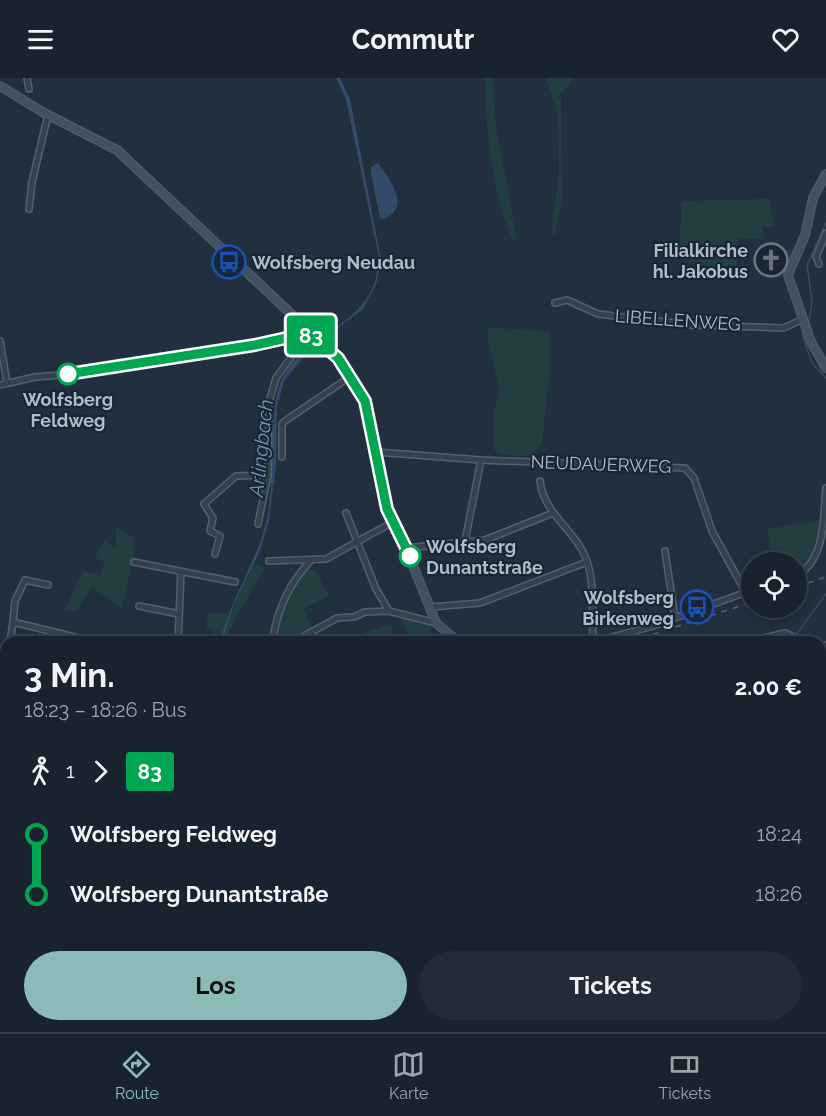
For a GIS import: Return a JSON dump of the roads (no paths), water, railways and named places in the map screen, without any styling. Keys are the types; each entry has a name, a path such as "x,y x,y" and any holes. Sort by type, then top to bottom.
{"main road":[{"path":"0,86 48,115 117,150 310,335 323,344 351,376 365,401 383,497 436,623 451,636"},
{"path":"826,174 813,198 805,235 788,275 804,324 826,368"}],"street":[{"path":"27,78 29,89"},
{"path":"29,209 30,188 48,115"},
{"path":"819,264 816,257 826,233"},
{"name":"LIBELLENWEG","path":"555,303 567,300 597,314 691,325 784,328 804,324"},
{"path":"0,385 310,335"},
{"path":"258,524 268,475 269,402 276,378 310,335"},
{"path":"0,341 7,383"},
{"path":"282,457 282,424 351,376"},
{"name":"NEUDAUERWEG","path":"376,452 481,460 685,468 694,478 712,531 741,579"},
{"path":"465,541 481,460"},
{"path":"215,554 220,536 210,531 213,518 204,504 236,476 268,475"},
{"path":"540,481 542,495 587,562 592,636"},
{"path":"807,570 818,553 826,488"},
{"path":"346,513 376,589 389,611"},
{"path":"406,548 485,540 553,513"},
{"path":"269,561 326,559 393,522"},
{"path":"665,551 675,618"},
{"path":"273,636 278,613 287,591 311,560"},
{"path":"134,562 236,582"},
{"path":"431,608 480,603 587,562"},
{"path":"178,636 181,572"},
{"path":"11,636 15,602 25,580 48,585"},
{"path":"613,636 675,618 741,594"},
{"path":"139,606 178,614"},
{"path":"306,636 337,618 389,611 436,623"},
{"path":"13,622 70,636"},
{"path":"768,636 790,634 794,636"}],"water":[{"path":"336,78 340,78 350,99 381,259 376,285 363,309 310,349 284,381 277,407 276,465 269,520 260,551 234,604 224,636 222,636 230,611 263,535 267,519 270,502 274,409 282,379 302,353 355,312 366,300 376,279 379,258 346,99"},
{"path":"378,163 393,185 398,200 397,208 384,219 380,218 371,173 371,167"}],"waterway":[{"path":"809,322 812,302 807,265 826,223"},
{"path":"803,331 802,335 812,363 826,378"},
{"path":"796,635 826,594"}],"railway":[{"path":"807,583 826,577"},
{"path":"648,636 741,606"}],"place":[{"name":"Filialkirche hl. Jakobus","path":"771,260"},
{"name":"Wolfsberg Neudau","path":"229,262"},
{"name":"Wolfsberg Feldweg","path":"68,374"},
{"name":"Wolfsberg Dunantstraße","path":"410,556"},
{"name":"Wolfsberg Birkenweg","path":"697,607"}],"water label":[{"name":"Arlingbach","path":"261,448"}]}
